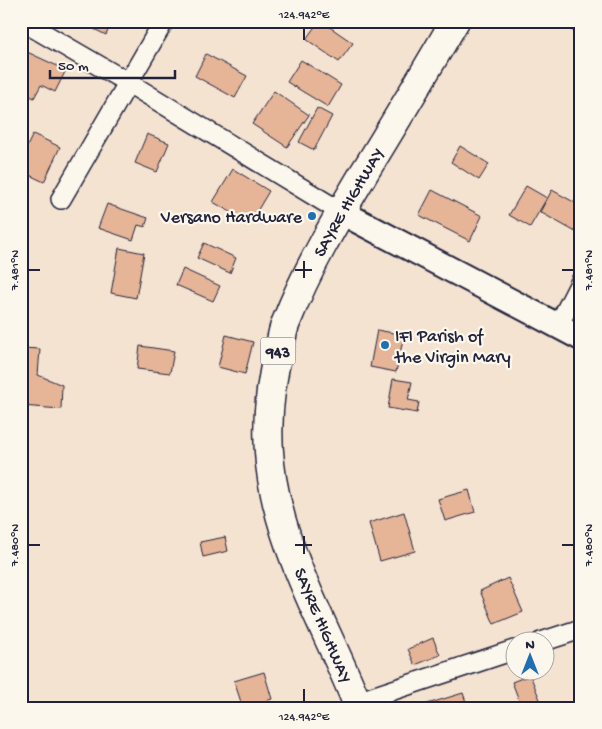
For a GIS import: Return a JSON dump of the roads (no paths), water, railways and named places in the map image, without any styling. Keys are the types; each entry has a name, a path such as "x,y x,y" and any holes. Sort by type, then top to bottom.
{"highway":[{"name":"SAYRE HIGHWAY","path":"358,705 302,580 282,521 275,495 268,452 268,409 275,364 286,321 305,279 341,212 455,21"}],"street":[{"path":"22,21 127,82 341,212 581,338"},
{"path":"61,199 164,21"},
{"path":"558,326 581,281"},
{"path":"554,637 581,628"},
{"path":"358,705 504,654"}],"place":[{"name":"Versano Hardware","path":"312,216"},
{"name":"IFI Parish of the Virgin Mary","path":"385,345"}]}
